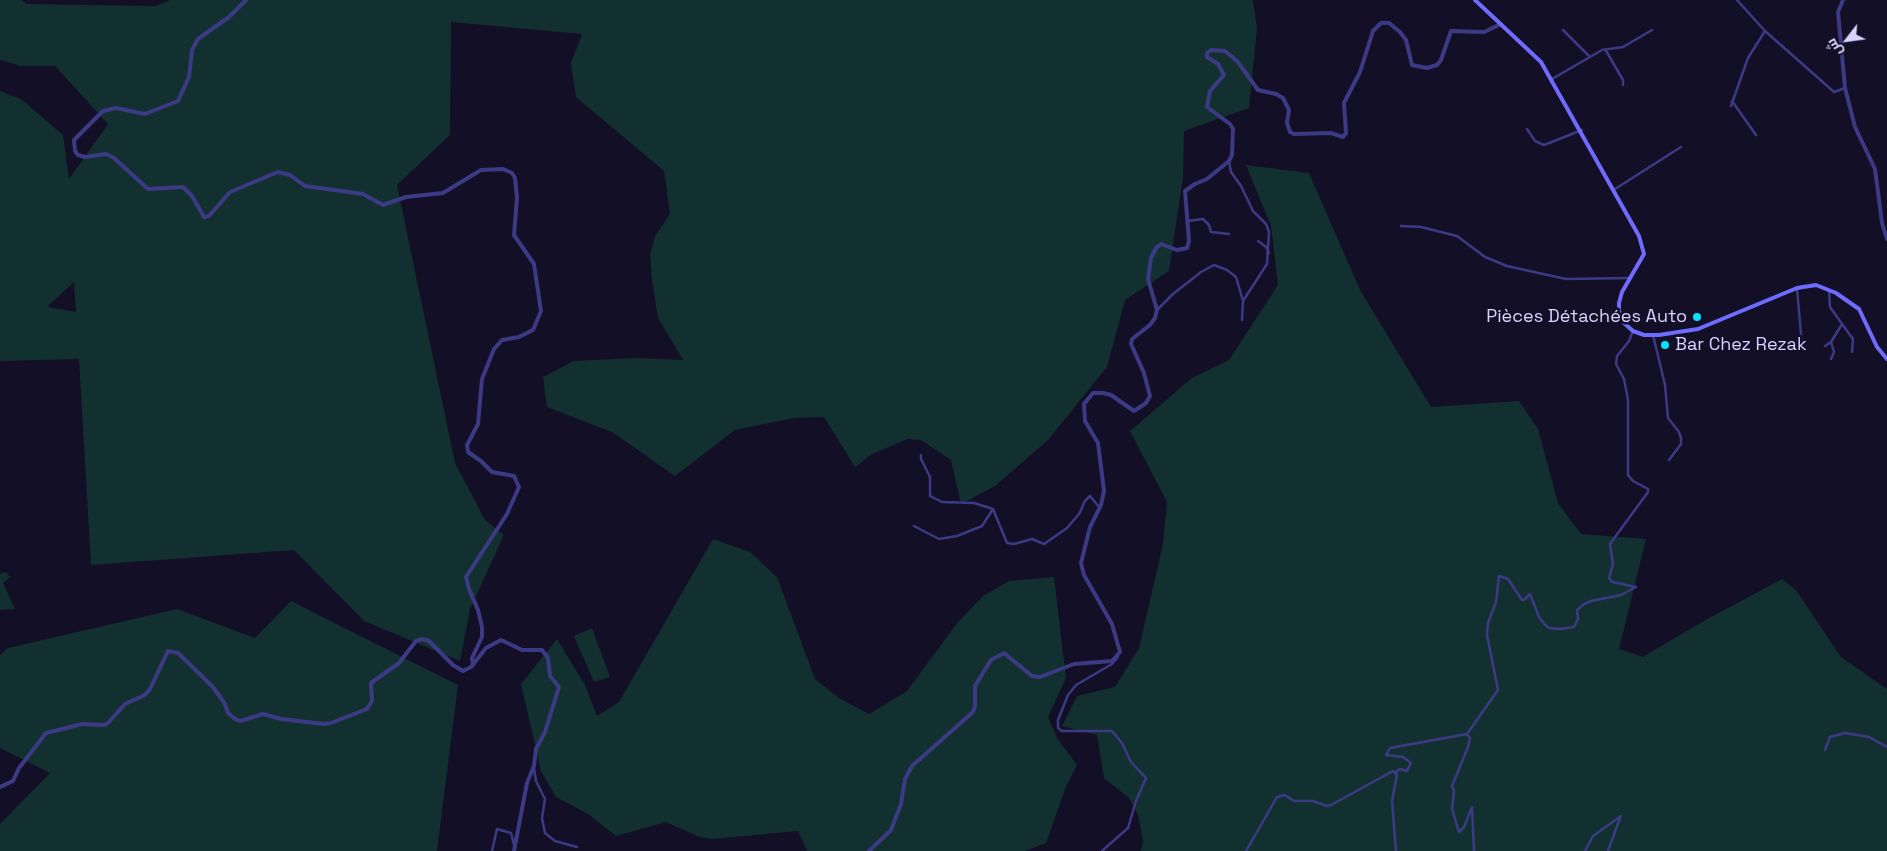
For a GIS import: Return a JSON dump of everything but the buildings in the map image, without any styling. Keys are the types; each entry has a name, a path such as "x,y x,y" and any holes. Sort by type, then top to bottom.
{"main road":[{"path":"1475,0 1533,52 1552,79 1615,189 1644,246 1641,262 1622,292 1619,311 1624,323 1632,331 1644,336 1698,329 1797,288 1816,285 1848,299 1858,308 1877,348 1887,359"}],"street":[{"path":"246,0 229,17 198,39 192,50 188,77 178,101 145,114 116,108 103,111 74,140 76,151 78,156 106,154 114,158 148,189 183,187 192,196 204,218 209,216 230,192 278,172 290,175 305,186 363,194 383,205 406,197 443,193 481,170 503,169 512,173 515,178 517,198 514,235 534,264 541,311 534,330 519,337 502,340 494,349 482,380 478,424 467,446 468,452 481,460 492,472 514,476 519,486 507,514 466,576 482,627 482,637 472,658 473,665"},
{"path":"1737,0 1765,31 1834,92 1845,88"},
{"path":"1842,0 1838,12 1845,88 1855,127 1875,169 1882,223 1887,239"},
{"path":"1243,301 1253,283 1264,272 1270,254 1268,228 1252,211 1241,186 1231,172 1229,161 1233,129 1226,120 1211,111 1206,102 1213,86 1224,75 1218,64 1207,57 1211,50 1225,51 1238,62 1258,90 1276,94 1283,98 1289,110 1287,123 1290,132 1294,134 1331,133 1343,137 1346,133 1344,103 1360,72 1373,31 1381,23 1389,23 1406,40 1412,66 1427,68 1437,65 1441,60 1451,31 1484,32 1501,24"},
{"path":"1563,30 1590,57"},
{"path":"1552,79 1605,49 1623,47 1652,30"},
{"path":"1731,106 1748,58 1765,31"},
{"path":"1605,49 1623,80 1623,85"},
{"path":"1732,101 1756,134"},
{"path":"1527,129 1535,142 1544,145 1582,130"},
{"path":"1615,189 1681,147"},
{"path":"1157,310 1148,279 1151,258 1160,244 1176,250 1187,248 1189,241 1185,191 1207,179 1229,161"},
{"path":"1188,221 1203,219 1209,225 1211,232 1229,234"},
{"path":"1401,226 1421,227 1457,236 1486,257 1507,266 1566,279 1630,278"},
{"path":"1258,241 1266,247 1270,254"},
{"path":"1102,851 1128,828 1136,800 1146,778 1131,762 1122,743 1112,731 1062,731 1058,728 1058,720 1068,695 1076,685 1112,664 1120,652 1112,624 1084,575 1081,563 1090,527 1100,508 1104,491 1098,443 1085,421 1084,404 1094,393 1103,392 1111,395 1134,411 1146,403 1150,396 1148,384 1131,344 1138,333 1150,325 1157,310 1201,272 1214,266 1227,270 1236,277 1243,301 1242,320"},
{"path":"1797,288 1802,346"},
{"path":"1829,290 1830,307 1854,339 1852,352"},
{"path":"1824,346 1831,342 1842,324"},
{"path":"1246,851 1277,797 1285,795 1294,801 1313,800 1326,806 1336,804 1355,790 1390,772 1396,772 1400,769 1407,772 1411,763 1403,757 1386,755 1390,748 1467,734 1498,690 1487,636 1488,623 1496,602 1499,576 1508,579 1522,600 1530,594 1539,617 1546,626 1560,629 1574,627 1578,619 1577,610 1584,604 1620,595 1636,587 1612,582 1609,578 1613,564 1610,544 1648,492 1648,489 1633,481 1628,475 1628,400 1624,379 1616,364 1617,356 1629,341 1632,331"},
{"path":"1653,335 1665,385 1668,418 1679,432 1681,438 1681,444 1669,460"},
{"path":"1831,342 1834,352 1831,359"},
{"path":"922,455 921,459 930,476 930,496 952,504 974,504 993,509"},
{"path":"993,509 1007,543 1014,544 1032,539 1044,544 1067,528 1079,514 1085,501 1090,496 1100,508"},
{"path":"914,526 939,539 957,536 982,526 993,509"},
{"path":"0,787 13,781 19,768 46,733 82,724 104,725 125,704 145,695 150,689 168,651 178,653 187,661 220,696 230,716 240,720 263,714 281,719 324,724 361,712 371,705 371,683 399,663 412,645 422,639 437,647 458,670 468,670 486,648 501,640 522,650 538,649 546,652 550,676 560,687 545,732 536,750 534,766 536,781 545,799 542,818 545,833 554,841 577,847"},
{"path":"869,851 891,830 901,804 905,779 912,766 973,712 975,706 975,686 991,660 1004,654 1032,676 1040,677 1074,664 1108,662 1118,657"},
{"path":"1824,750 1830,737 1845,733 1869,737 1887,747"},
{"path":"1467,734 1470,738 1468,747 1452,786 1454,796 1452,808 1459,832 1464,827 1472,807 1474,851"},
{"path":"514,851 527,783 534,766"},
{"path":"1396,772 1398,778 1392,802 1396,851"},
{"path":"1585,851 1593,836 1621,816 1608,851"},
{"path":"492,851 497,829 511,833 514,845"}],"green space":[{"path":"0,0 22,0 26,4 155,6 170,0 1253,0 1257,28 1249,108 1184,131 1183,177 1169,271 1125,300 1107,367 1048,440 995,486 961,504 951,460 921,440 908,439 872,454 855,467 824,417 794,418 735,430 675,476 612,432 547,407 543,377 574,361 637,358 683,360 658,318 652,280 650,255 655,236 670,214 664,171 576,97 571,63 582,34 451,22 450,135 397,185 455,463 485,520 504,535 470,609 460,661 364,621 294,550 91,565 79,359 0,361 0,91 21,99 63,135 69,179 108,124 55,66 21,66 0,60","holes":["74,282 76,312 48,307"]},
{"path":"1246,165 1309,173 1360,290 1431,407 1519,401 1538,429 1558,503 1581,534 1646,539 1619,649 1643,657 1702,622 1782,579 1796,590 1841,657 1887,689 1887,851 1141,851 1143,841 1138,815 1129,798 1104,778 1097,735 1062,726 1077,696 1115,687 1139,648 1163,544 1167,502 1130,431 1192,378 1229,360 1278,285 1271,226"},
{"path":"713,539 750,552 777,577 815,679 839,698 869,714 907,691 958,622 983,596 1009,581 1054,577 1066,678 1048,717 1057,738 1077,765 1066,787 1046,843 1025,851 807,851 798,831 712,839 699,837 666,822 616,836 588,814 556,797 541,771 521,684 557,639 585,685 597,716 619,702"},
{"path":"6,572 10,577 3,583 15,609 0,610 0,574"},
{"path":"291,601 458,685 437,851 0,851 0,824 50,773 0,748 0,655 8,648 177,609 255,638"},
{"path":"592,628 610,677 594,682 574,636"}],"place":[{"name":"Pièces Détachées Auto","path":"1697,317"},
{"name":"Bar Chez Rezak","path":"1665,345"}]}
